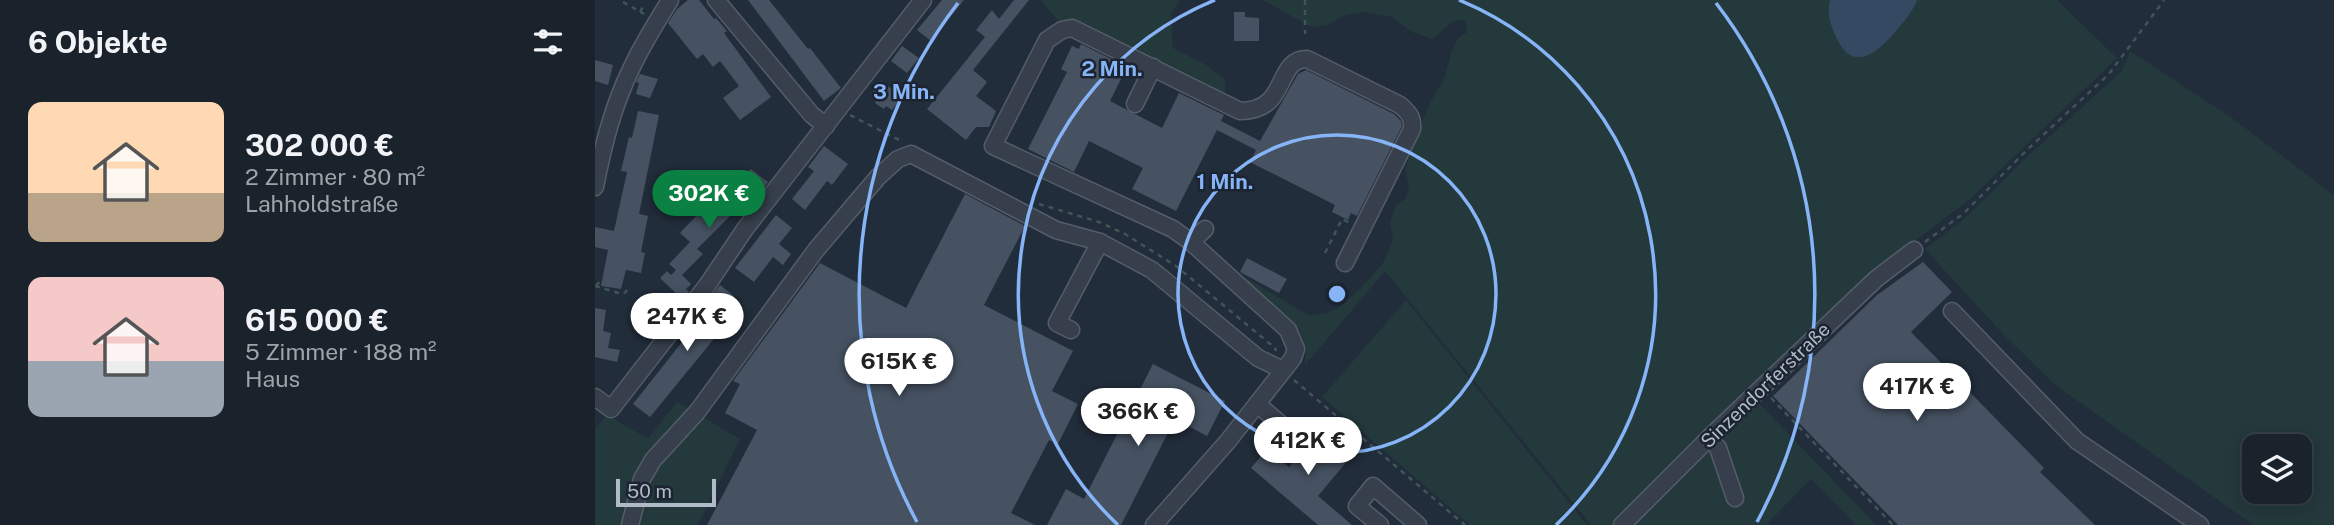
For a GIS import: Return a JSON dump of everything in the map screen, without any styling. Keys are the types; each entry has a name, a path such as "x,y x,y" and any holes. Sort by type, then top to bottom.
{"street":[{"path":"595,187 605,138 620,94 631,68 670,0"},
{"path":"716,0 812,115 826,126"},
{"path":"595,397 611,409 708,284 745,229 923,0"},
{"path":"1154,525 1228,442 1293,358 1296,349 1288,330 1191,242 1173,229 993,146 1047,40 1062,30 1072,28 1240,111 1252,111 1265,106 1273,99 1293,63 1307,59 1409,112 1413,119 1412,130 1345,263"},
{"path":"1135,104 1153,67"},
{"path":"630,525 642,479 653,460 697,412 816,250 878,177 898,159 911,154 1056,230 1100,242 1151,270 1258,358 1283,370"},
{"path":"1191,242 1205,229"},
{"path":"1071,330 1057,323 1100,242"},
{"name":"Sinzendorferstraße","path":"1622,525 1876,279 1914,250"},
{"path":"1952,311 2077,441 2200,525"},
{"path":"1257,404 1303,443"},
{"path":"1709,438 1718,449 1735,498"},
{"path":"1381,525 1357,506 1373,486 1408,522"}],"path":[{"path":"1305,0 1305,34"},
{"path":"1914,250 1964,213 2109,74 2164,0"},
{"path":"623,2 656,23"},
{"path":"640,12 644,5"},
{"path":"1325,253 1342,219"},
{"path":"602,279 595,286 622,294 627,287"},
{"path":"1283,370 1465,525"},
{"path":"1761,388 1893,525"}],"green space":[{"path":"1041,0 1180,0 1171,14 1173,48 1206,65 1225,79 1225,95 1105,36 1059,22"},
{"path":"1263,0 2057,0 2117,58 1970,199 1870,275 1614,525 1591,525 1385,271 1305,365 1306,349 1300,330 1236,272 1308,315 1325,314 1340,307 1361,288 1383,263 1393,239 1390,222 1396,206 1406,198 1409,184 1405,171 1410,151 1430,103 1444,79 1452,50 1458,38 1467,32 1465,20 1453,21 1432,39 1412,32 1392,17 1361,12 1343,16 1327,25 1311,27"},
{"path":"2130,51 2232,118 2334,195 2334,525 2255,525 2242,517 2054,384 2003,334 1925,249 1966,217 2029,155 2122,71"},
{"path":"1406,300 1587,525 1470,525 1322,397"},
{"path":"677,402 740,439 698,525 595,525 595,429 607,415 648,439"},
{"path":"1758,402 1876,525 1856,525 1811,479 1766,525 1628,525"}],"water":[{"path":"1830,0 1917,0 1907,17 1881,47 1873,53 1857,57 1850,55 1836,37 1830,19"}],"building":[{"path":"688,0 699,0 714,19 716,18 771,97 740,120 723,98 739,86 720,61 713,67 703,54 697,59 668,23 677,9"},
{"path":"748,0 769,0 841,88 824,101"},
{"path":"942,0 964,0 931,41 917,30"},
{"path":"1014,0 1029,0 973,70 987,82 976,96 996,111 989,127 976,127 966,140 927,109 985,37 976,30 992,10 999,19"},
{"path":"1234,12 1245,12 1245,17 1259,18 1259,41 1234,41"},
{"path":"1081,44 1127,67 1110,101 1162,128 1179,93 1224,115 1221,121 1260,141 1298,74 1306,70 1394,114 1402,126 1357,216 1351,213 1348,220 1332,212 1335,205 1250,162 1256,150 1217,130 1176,211 1132,189 1143,168 1089,141 1074,172 1028,149 1067,72 1061,69 1072,46 1079,49"},
{"path":"902,46 919,58 907,73 891,61"},
{"path":"595,60 613,65 608,85 595,81"},
{"path":"640,74 658,79 650,98 636,94 639,83 636,82"},
{"path":"881,81 902,97 892,110 886,106 884,109 875,103 877,99 871,94"},
{"path":"638,111 659,115 639,214 648,216 641,252 645,253 641,273 626,270 621,289 601,286 608,250 595,247 595,227 614,231 627,172 621,171"},
{"path":"824,146 848,164 832,185 827,181 805,210 792,199 814,171 808,167"},
{"path":"751,169 768,182 760,193 756,190 697,249 703,254 682,275 691,284 686,289 689,292 683,300 660,278 667,271 671,275 676,270 669,264 690,242 680,233 703,209 709,215"},
{"path":"965,194 1025,226 984,305 1073,351 1052,391 1078,404 1058,444 1049,440 1011,513 1035,525 707,525 757,430 725,413 740,384 733,381 820,263 906,308"},
{"path":"776,215 792,228 779,244 791,254 783,265 773,257 754,282 735,268"},
{"path":"1247,258 1287,279 1279,293 1240,272"},
{"path":"1923,262 1952,292 1911,332 2044,468 2040,472 2095,525 1898,525 1773,396 1877,295"},
{"path":"720,285 734,296 727,305 736,312 650,417 633,404 686,337 692,342 706,324 699,319 715,298 712,295"},
{"path":"595,308 606,310 603,331 611,333 608,348 620,350 617,362 595,357"},
{"path":"1153,364 1225,401 1207,436 1175,419 1121,525 1047,525 1066,489 1084,499"},
{"path":"1322,428 1353,454 1318,496 1352,525 1318,525 1251,468 1267,449 1289,467 1301,453 1311,450 1313,439"}]}
